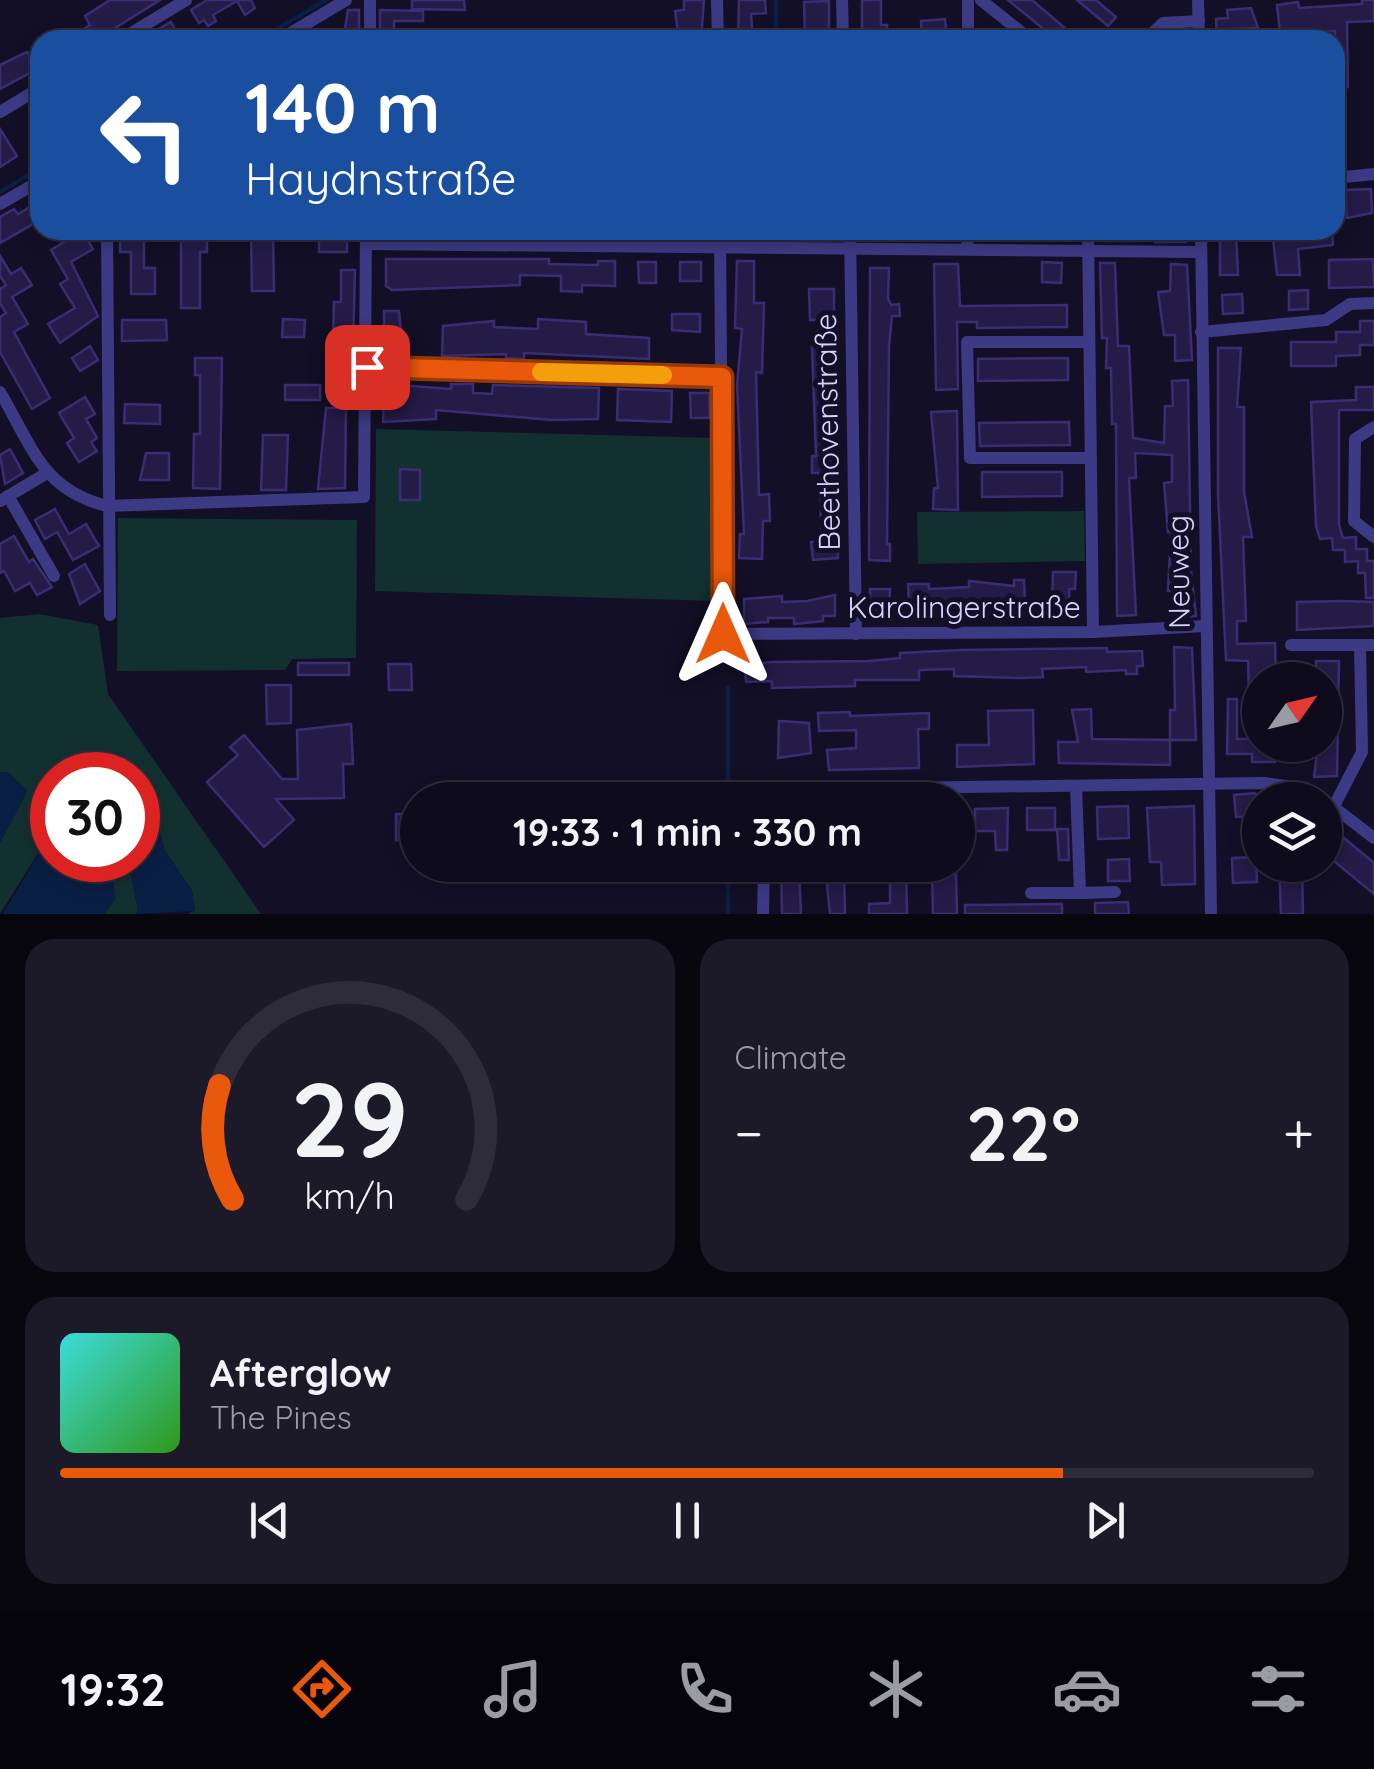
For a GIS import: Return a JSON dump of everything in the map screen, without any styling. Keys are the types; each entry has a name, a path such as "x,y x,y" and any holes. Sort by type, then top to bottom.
{"street":[{"path":"136,30 186,0"},
{"path":"296,30 346,0"},
{"path":"370,0 370,30"},
{"path":"717,0 718,30"},
{"path":"842,0 843,30"},
{"path":"968,0 968,30"},
{"path":"981,0 1018,30"},
{"path":"1198,0 1199,30"},
{"path":"1156,30 1163,23 1199,21"},
{"path":"0,112 30,94"},
{"path":"1345,177 1374,174"},
{"path":"0,204 30,187"},
{"path":"107,240 110,615"},
{"path":"0,392 47,472 73,496 108,506 364,497 366,240"},
{"path":"463,240 720,248 1202,252"},
{"path":"367,367 722,377 720,240"},
{"name":"Beethovenstraße","path":"850,240 856,634"},
{"path":"968,240 968,249"},
{"path":"1088,240 1093,632"},
{"name":"Neuweg","path":"1201,240 1211,914"},
{"path":"1201,332 1326,320 1350,304 1374,303"},
{"path":"1088,342 967,342 970,458 1091,458"},
{"name":"Karolingerstraße","path":"722,377 723,634 1093,632 1205,626"},
{"path":"1374,427 1355,439 1354,520 1374,537"},
{"path":"47,472 4,499 54,576"},
{"path":"1291,645 1367,645 1368,754 1342,785"},
{"path":"975,787 1242,783"},
{"path":"1076,786 1080,892"},
{"path":"1342,813 1374,838"},
{"path":"763,914 764,882"},
{"path":"1031,892 1114,892"}],"green space":[{"path":"376,429 714,438 716,601 375,591"},
{"path":"1084,511 1085,561 918,564 917,512"},
{"path":"118,518 357,520 356,658 292,659 285,670 117,671"},
{"path":"39,614 98,625 108,694 148,752 30,752 30,866 0,914 0,843 27,791 9,773 0,772 0,618"},
{"path":"160,769 261,914 188,914 195,910 192,891 165,851 160,834"},
{"path":"113,882 132,882 138,911 104,914 115,900"}],"water":[{"path":"0,772 9,773 27,791 0,843"},
{"path":"160,834 165,851 192,891 195,911 135,914 138,911 132,882 160,882"},
{"path":"30,868 30,882 113,882 115,900 104,914 3,914"}],"building":[{"path":"110,0 160,0 112,30 82,30 90,25 85,16"},
{"path":"207,0 251,0 255,8 245,15 237,1 213,15 216,21 208,26 204,20 199,23 191,10"},
{"path":"412,0 464,0 465,10 412,9"},
{"path":"684,0 704,0 702,30 678,30 675,11 684,10"},
{"path":"739,0 765,0 766,13 751,14 752,30 738,30"},
{"path":"862,0 881,0 881,25 887,25 887,30 862,30"},
{"path":"1008,0 1032,0 1067,30 1045,30"},
{"path":"1077,0 1096,0 1116,17 1108,26"},
{"path":"1362,0 1374,0 1374,21 1347,22 1348,87 1345,87 1345,30 1280,30 1277,5 1298,2 1299,8 1362,4"},
{"path":"829,1 829,30 805,30 804,2"},
{"path":"1251,8 1258,28 1217,30 1216,19 1228,18 1227,10"},
{"path":"348,10 359,10 359,30 345,30"},
{"path":"380,10 423,11 423,21 394,21 394,30 380,30"},
{"path":"945,19 946,30 921,30 921,21"},
{"path":"171,22 175,30 157,30"},
{"path":"27,52 30,57 30,73 0,89 0,65"},
{"path":"0,129 17,156 0,167"},
{"path":"1371,189 1372,213 1347,218 1345,190"},
{"path":"30,207 30,226 0,243 0,217 14,209 18,214"},
{"path":"67,240 88,240 93,249 71,262 98,316 60,343 48,324 75,308 60,284 68,279 51,250"},
{"path":"120,240 144,240 144,268 155,268 155,294 131,294 131,252 120,252"},
{"path":"181,240 207,240 207,252 200,252 200,308 181,308"},
{"path":"251,240 273,240 274,291 252,291"},
{"path":"319,240 347,240 347,252 319,252"},
{"path":"1220,240 1236,240 1238,275 1220,275"},
{"path":"1273,240 1333,240 1333,245 1298,249 1300,275 1277,275"},
{"path":"0,256 11,274 21,268 32,285 12,297 28,324 14,332 50,398 32,409 0,352 0,317 6,313 0,303 0,289 6,285 0,276"},
{"path":"386,259 549,259 549,264 598,265 598,261 615,261 615,286 582,285 582,292 561,291 561,276 520,275 520,285 392,290 386,286"},
{"path":"1373,259 1374,287 1329,288 1329,260"},
{"path":"737,261 754,261 754,303 764,303 762,373 756,372 759,495 769,494 770,521 763,521 762,559 739,558 740,534 744,534 737,385 742,329 735,328"},
{"path":"638,262 656,262 656,283 639,283"},
{"path":"680,262 701,262 701,281 680,281"},
{"path":"1042,262 1062,263 1061,283 1042,282"},
{"path":"1100,263 1115,263 1118,346 1129,346 1133,438 1164,443 1165,406 1173,406 1172,381 1188,380 1191,571 1196,616 1177,618 1176,591 1168,591 1171,532 1164,483 1172,482 1172,455 1135,453 1136,478 1129,478 1136,615 1117,616 1116,424 1112,424 1111,368 1106,368 1107,338 1102,338"},
{"path":"934,264 958,264 960,306 1067,305 1067,327 977,328 977,322 957,322 958,389 936,390"},
{"path":"1171,264 1187,265 1192,360 1175,361 1175,335 1164,335 1158,292 1170,291"},
{"path":"870,268 889,268 888,298 891,305 899,304 900,316 892,316 889,346 890,561 869,560"},
{"path":"341,270 355,270 353,348 347,348 347,373 332,373 334,302 341,302"},
{"path":"809,289 834,289 834,320 810,320"},
{"path":"1308,290 1308,309 1289,310 1289,291"},
{"path":"1242,294 1243,313 1223,314 1222,295"},
{"path":"384,311 399,311 403,354 384,353"},
{"path":"672,314 700,314 700,332 672,330"},
{"path":"283,319 305,320 304,337 282,337"},
{"path":"538,319 586,322 586,334 649,338 649,359 524,353 524,359 506,358 506,354 442,356 443,326 494,321 494,327 538,329"},
{"path":"122,320 166,320 167,340 122,341"},
{"path":"1360,321 1374,321 1374,345 1360,345 1360,355 1336,356 1336,366 1291,366 1291,342 1336,342 1336,332 1360,332"},
{"path":"90,346 98,360 80,371 72,358"},
{"path":"834,346 838,558 813,560 811,542 818,541 821,530 820,473 812,473 812,456 816,456 812,347"},
{"path":"1218,348 1241,348 1237,407 1244,407 1244,492 1252,537 1243,537 1246,621 1237,621 1237,644 1275,643 1276,662 1226,660 1218,494"},
{"path":"195,358 222,358 220,489 193,488 194,434 200,434 200,375 195,375"},
{"path":"1068,358 1068,380 978,381 978,359"},
{"path":"384,384 451,389 451,384 473,384 473,393 492,394 493,385 599,388 598,419 552,420 436,410 436,419 383,422"},
{"path":"285,385 320,385 320,400 285,400"},
{"path":"1356,387 1374,387 1374,410 1339,410 1339,525 1343,538 1356,537 1356,549 1367,549 1367,561 1374,561 1374,598 1366,598 1365,573 1358,573 1358,561 1345,562 1345,550 1333,550 1332,538 1320,539 1316,526 1311,402 1356,400"},
{"path":"618,389 672,391 671,422 617,420"},
{"path":"690,393 709,393 710,418 691,418"},
{"path":"85,397 95,414 86,419 97,438 91,442 97,451 79,462 67,443 74,438 59,413"},
{"path":"125,404 160,405 160,424 124,423"},
{"path":"326,408 346,408 345,488 318,489"},
{"path":"957,411 958,510 933,509 934,488 938,488 931,412"},
{"path":"1069,422 1070,445 980,446 979,423"},
{"path":"263,435 288,435 286,490 261,490"},
{"path":"10,449 23,473 5,484 0,455"},
{"path":"146,453 169,453 169,480 140,480"},
{"path":"400,469 420,470 420,500 400,500"},
{"path":"982,472 1062,472 1062,496 982,497"},
{"path":"55,509 69,534 86,524 99,546 73,560 57,532 45,539 35,520"},
{"path":"14,536 29,562 33,559 52,587 37,595 30,583 15,591 4,571 0,573 0,544"},
{"path":"85,564 100,591 80,604 69,574"},
{"path":"1053,572 1076,572 1075,589 1069,589 1070,615 1007,615 1007,605 909,608 908,584 929,584 929,589 969,587 969,581 1014,586 1014,580 1024,580 1025,601 1052,599"},
{"path":"870,589 890,589 889,611 870,610"},
{"path":"835,595 835,616 823,616 823,621 794,624 794,618 768,618 768,622 744,624 744,599 782,596 782,602 807,601"},
{"path":"1297,602 1374,602 1374,626 1297,630"},
{"path":"1174,647 1192,648 1196,740 1170,740 1170,710 1175,710"},
{"path":"1107,648 1107,652 1142,651 1143,666 1137,666 1137,674 1126,674 1126,670 1086,672 1086,667 1042,669 1043,677 1022,678 954,676 954,669 919,670 919,680 855,680 855,686 772,688 772,681 746,682 745,665 771,662 869,661 900,658 900,653 961,650"},
{"path":"298,663 349,663 349,675 298,675"},
{"path":"388,664 411,664 412,690 389,690"},
{"path":"266,685 291,685 291,723 267,724"},
{"path":"1228,699 1237,699 1237,739 1242,739 1242,754 1227,754"},
{"path":"1091,709 1092,739 1170,740 1170,765 1059,763 1058,742 1078,742 1072,710"},
{"path":"1033,710 1034,764 957,767 957,745 989,745 988,711"},
{"path":"850,712 850,716 929,713 929,729 918,729 919,768 829,770 827,750 856,748 856,730 819,731 818,713"},
{"path":"779,721 809,723 811,753 778,758"},
{"path":"351,724 353,764 343,764 344,798 276,799 294,820 264,847 207,782 238,755 230,747 244,735 282,779 298,779 297,730"},
{"path":"1316,762 1337,762 1337,776 1314,777"},
{"path":"1242,794 1242,817 1236,817 1234,795"},
{"path":"1128,806 1129,838 1098,839 1097,807"},
{"path":"1194,806 1195,884 1162,885 1161,862 1150,862 1147,808"},
{"path":"1008,808 1007,850 996,850 995,831 975,831 975,809"},
{"path":"1027,808 1055,808 1055,830 1027,830"},
{"path":"396,814 400,814 400,840 396,840"},
{"path":"1057,829 1068,829 1069,860 1059,860"},
{"path":"1344,838 1374,863 1374,894 1342,868"},
{"path":"1232,858 1242,858 1242,882 1257,882 1233,883"},
{"path":"1129,859 1130,881 1108,881 1108,860"},
{"path":"781,882 800,882 801,914 782,914"},
{"path":"827,882 844,882 845,914 830,914"},
{"path":"890,882 906,882 907,914 869,914 869,904 890,903"},
{"path":"932,882 956,882 957,914 933,914"},
{"path":"1280,882 1302,882 1303,914 1281,914"},
{"path":"1128,902 1129,914 1095,914 1095,903"},
{"path":"1062,904 1062,914 965,914 965,905"}],"waterway":[{"path":"275,30 326,0"},
{"path":"776,0 776,30"},
{"path":"0,192 30,174"},
{"path":"728,687 728,782"},
{"path":"728,882 728,914"}],"slow traffic":[{"path":"541,372 663,375"}],"route":[{"path":"367,367 722,377 723,634"}]}
